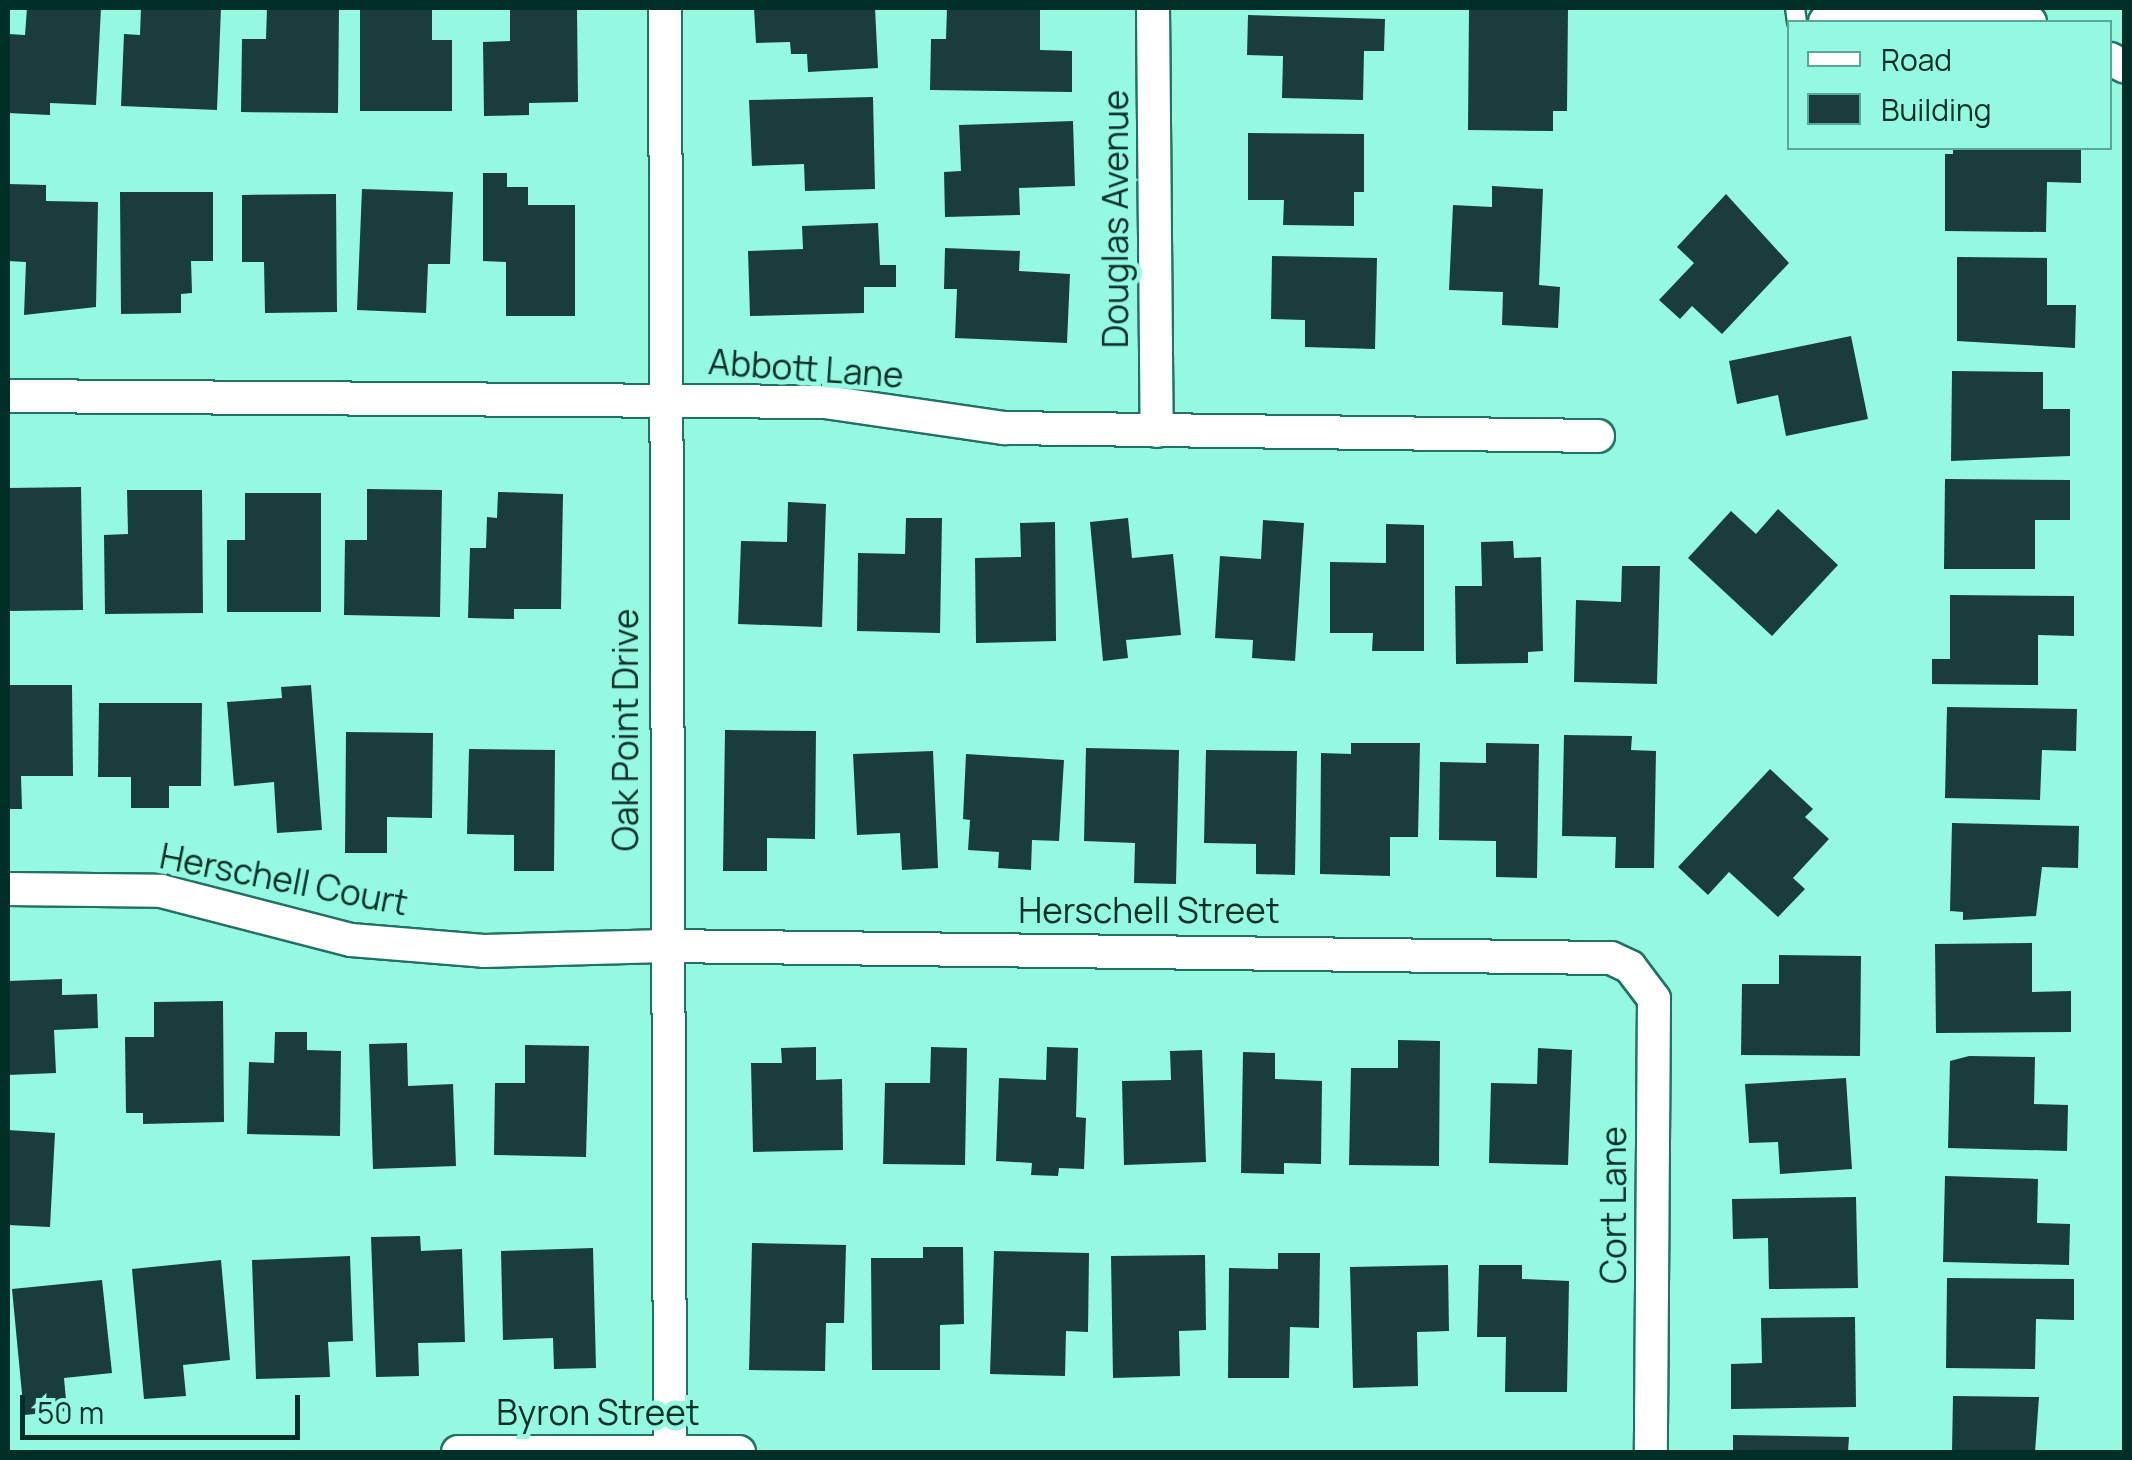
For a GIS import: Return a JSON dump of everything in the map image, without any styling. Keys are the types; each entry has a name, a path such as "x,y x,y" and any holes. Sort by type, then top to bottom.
{"street":[{"name":"Oak Point Drive","path":"665,8 665,946 670,1451"},
{"name":"Douglas Avenue","path":"1154,8 1156,431"},
{"path":"1826,20 1832,12 1886,12 1994,13 2022,20"},
{"name":"Abbott Lane","path":"8,396 825,402 1004,428 1598,436"},
{"name":"Herschell Court","path":"8,889 161,890 350,940 484,952 665,946"},
{"name":"Herschell Street","path":"665,946 1591,953 1630,967"},
{"name":"Cort Lane","path":"1630,967 1654,999 1651,1452"},
{"name":"Byron Street","path":"458,1452 739,1452"}],"building":[{"path":"27,8 101,8 96,105 50,103 50,115 8,113 8,34 25,35"},
{"path":"141,8 221,8 217,110 121,106 124,34 140,35"},
{"path":"267,8 339,8 338,113 241,112 242,39 266,39"},
{"path":"360,8 432,8 432,40 452,40 452,111 360,111"},
{"path":"510,8 577,8 578,102 529,103 529,115 484,116 483,42 510,41"},
{"path":"754,8 875,8 878,68 808,72 807,54 791,54 790,42 756,43"},
{"path":"947,8 1040,8 1040,50 1072,51 1072,92 930,90 931,39 946,39"},
{"path":"1469,8 1568,8 1567,111 1553,111 1553,131 1468,130"},
{"path":"1248,15 1385,19 1384,51 1364,51 1363,100 1282,98 1283,56 1247,55"},
{"path":"873,97 875,189 805,191 804,164 752,166 749,100"},
{"path":"1073,121 1075,186 1019,188 1020,215 945,217 944,172 961,171 959,125"},
{"path":"1248,133 1364,134 1364,192 1354,192 1354,226 1283,225 1284,200 1248,200"},
{"path":"1953,150 2081,150 2081,183 2047,182 2046,232 1945,231 1945,154 1953,154"},
{"path":"483,173 507,173 507,187 528,187 528,205 575,205 575,316 506,316 506,262 483,261"},
{"path":"8,184 46,185 46,201 98,202 96,307 24,315 26,262 8,261"},
{"path":"1492,186 1543,189 1539,285 1560,287 1558,328 1502,325 1503,292 1449,290 1453,205 1492,207"},
{"path":"362,189 453,192 450,264 428,264 426,313 357,310"},
{"path":"120,192 213,192 213,261 191,261 192,293 181,294 181,313 121,314"},
{"path":"336,194 337,312 265,313 264,262 242,262 242,195"},
{"path":"1726,194 1789,263 1722,334 1692,306 1680,319 1659,300 1694,263 1677,247"},
{"path":"878,223 880,265 896,265 896,287 864,287 864,313 750,316 748,251 803,249 802,226"},
{"path":"945,248 1020,251 1019,271 1070,274 1067,343 955,338 957,289 944,289"},
{"path":"1272,256 1377,258 1375,349 1305,347 1305,320 1271,319"},
{"path":"1957,257 2047,258 2047,305 2076,305 2075,348 1957,341"},
{"path":"1851,336 1868,419 1786,436 1778,395 1737,404 1729,361"},
{"path":"1952,371 2043,372 2043,409 2070,409 2070,456 1951,461"},
{"path":"1945,479 2070,480 2070,520 2035,520 2035,569 1944,569"},
{"path":"81,487 83,610 8,611 8,488"},
{"path":"367,489 442,490 440,617 344,615 345,540 367,540"},
{"path":"127,490 202,490 203,613 105,614 104,535 128,534"},
{"path":"498,492 563,494 561,609 514,609 514,619 468,618 470,548 486,548 487,517 497,518"},
{"path":"245,493 321,493 321,612 227,612 227,540 245,540"},
{"path":"788,502 826,504 822,627 738,624 741,541 787,542"},
{"path":"1778,509 1838,565 1772,636 1688,558 1731,511 1756,534"},
{"path":"906,518 942,518 940,633 857,631 858,553 905,554"},
{"path":"1128,518 1132,558 1173,554 1181,635 1126,640 1128,658 1103,661 1090,522"},
{"path":"1263,520 1304,523 1295,661 1252,658 1253,640 1215,638 1220,556 1261,559"},
{"path":"1055,522 1056,641 976,643 975,558 1021,557 1020,523"},
{"path":"1386,524 1424,525 1424,651 1372,651 1373,633 1330,633 1330,562 1386,563"},
{"path":"1513,541 1514,558 1541,557 1543,651 1528,652 1528,663 1456,664 1455,586 1482,586 1481,542"},
{"path":"1622,566 1660,566 1657,684 1574,682 1576,600 1621,602"},
{"path":"1950,595 2074,596 2074,636 2038,635 2038,685 1932,684 1932,659 1950,659"},
{"path":"8,685 72,685 73,776 21,776 22,809 8,809"},
{"path":"311,685 322,830 277,833 274,782 234,786 227,702 282,698 281,687"},
{"path":"99,703 202,703 201,786 169,786 169,808 131,808 131,777 98,777"},
{"path":"1947,707 2077,709 2076,751 2042,750 2040,800 1945,798"},
{"path":"725,730 816,731 815,839 767,838 767,871 723,871"},
{"path":"346,732 433,733 432,818 387,817 387,853 345,853"},
{"path":"1564,735 1632,736 1631,750 1656,751 1654,868 1615,868 1616,837 1562,836"},
{"path":"1351,743 1420,743 1418,837 1390,837 1390,876 1320,874 1321,753 1351,754"},
{"path":"1486,743 1539,744 1537,878 1496,877 1496,841 1439,840 1440,762 1486,763"},
{"path":"1086,748 1179,750 1176,884 1134,883 1135,843 1084,841"},
{"path":"469,749 555,750 554,871 514,871 514,835 467,834"},
{"path":"1206,750 1297,751 1295,875 1256,874 1256,844 1204,843"},
{"path":"933,751 938,868 902,870 900,833 857,835 853,754"},
{"path":"966,754 1064,760 1059,841 1032,840 1031,870 998,868 999,852 968,850 970,820 963,819"},
{"path":"1770,769 1813,809 1805,817 1829,839 1793,878 1805,889 1778,917 1729,872 1708,895 1678,867"},
{"path":"1952,823 2079,826 2078,868 2042,867 2036,916 1963,920 1963,912 1950,911"},
{"path":"2032,943 2032,992 2071,991 2071,1032 1936,1033 1935,944"},
{"path":"1779,955 1861,956 1860,1056 1741,1055 1742,984 1779,984"},
{"path":"62,979 62,995 97,994 98,1028 54,1030 56,1073 8,1075 8,981"},
{"path":"223,1001 224,1122 143,1124 143,1113 126,1113 125,1037 154,1037 154,1002"},
{"path":"275,1032 307,1032 307,1050 341,1051 340,1136 247,1134 249,1062 274,1063"},
{"path":"1398,1040 1440,1041 1439,1166 1349,1165 1351,1068 1398,1068"},
{"path":"407,1043 408,1086 453,1084 456,1166 373,1169 369,1044"},
{"path":"525,1045 589,1046 586,1157 494,1155 495,1083 525,1083"},
{"path":"816,1047 816,1080 842,1079 843,1150 753,1152 751,1063 782,1063 781,1048"},
{"path":"931,1047 967,1048 965,1165 883,1164 885,1083 930,1083"},
{"path":"1047,1047 1078,1048 1076,1117 1086,1118 1084,1169 1059,1168 1058,1176 1031,1175 1032,1163 996,1161 999,1078 1046,1080"},
{"path":"1538,1048 1572,1050 1568,1165 1489,1163 1491,1083 1537,1084"},
{"path":"1202,1050 1206,1162 1124,1165 1122,1081 1171,1080 1170,1051"},
{"path":"1243,1052 1275,1053 1275,1079 1322,1081 1321,1164 1284,1163 1284,1174 1241,1173"},
{"path":"1969,1056 2035,1057 2034,1104 2068,1105 2067,1151 1948,1148 1950,1061"},
{"path":"1846,1078 1852,1169 1780,1174 1778,1142 1749,1143 1745,1084"},
{"path":"8,1130 55,1133 50,1227 8,1225"},
{"path":"1945,1176 2038,1179 2037,1223 2070,1224 2069,1265 1943,1262"},
{"path":"1856,1197 1858,1288 1769,1289 1768,1238 1733,1239 1732,1199"},
{"path":"420,1236 421,1251 462,1249 465,1342 418,1343 419,1376 376,1377 371,1237"},
{"path":"752,1243 846,1245 844,1323 826,1323 825,1371 749,1370"},
{"path":"923,1247 963,1247 964,1324 940,1325 940,1370 872,1370 871,1258 923,1258"},
{"path":"593,1248 596,1368 554,1369 553,1338 503,1340 501,1251"},
{"path":"994,1251 1089,1253 1088,1332 1066,1331 1065,1376 990,1374"},
{"path":"1278,1253 1320,1253 1319,1328 1290,1327 1289,1378 1228,1378 1229,1268 1278,1269"},
{"path":"1205,1255 1206,1330 1179,1331 1180,1376 1113,1378 1111,1256"},
{"path":"350,1256 353,1341 328,1342 330,1377 256,1379 252,1260"},
{"path":"221,1260 230,1360 183,1365 186,1396 144,1399 132,1269"},
{"path":"1448,1265 1449,1331 1417,1332 1418,1386 1353,1388 1350,1267"},
{"path":"1479,1265 1522,1265 1522,1279 1569,1281 1567,1392 1505,1392 1506,1337 1477,1337"},
{"path":"1947,1278 2074,1279 2074,1320 2036,1319 2035,1369 1946,1368"},
{"path":"102,1280 112,1373 64,1378 67,1411 24,1415 12,1289"},
{"path":"1855,1317 1856,1407 1731,1409 1731,1364 1762,1363 1761,1318"},
{"path":"1953,1396 2039,1397 2035,1452 1952,1452"},
{"path":"1733,1435 1849,1437 1848,1452 1733,1452"}]}
